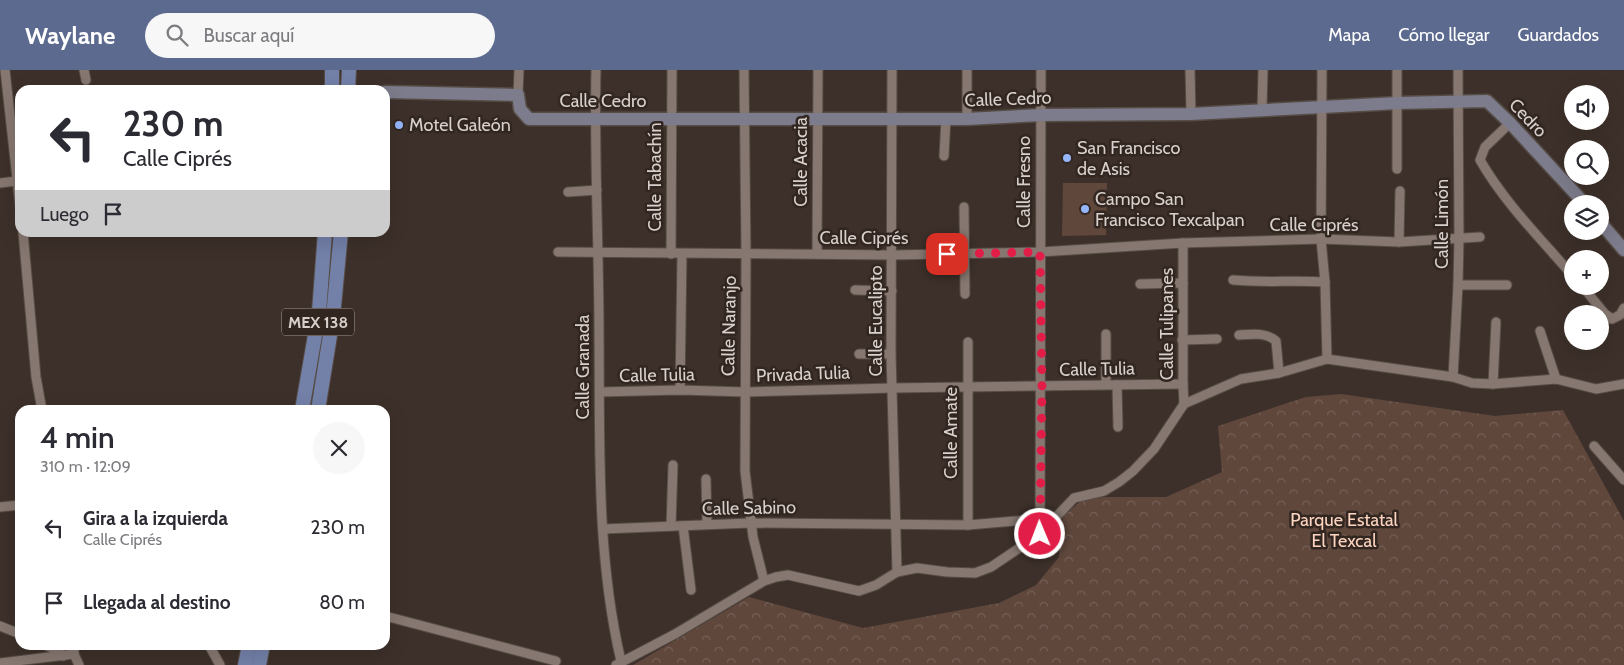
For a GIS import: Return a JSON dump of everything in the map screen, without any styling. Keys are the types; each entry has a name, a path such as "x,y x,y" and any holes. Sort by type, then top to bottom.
{"main road":[{"path":"332,70 333,85"},
{"path":"348,85 349,70"},
{"name":"MEX 138","path":"303,405 319,312 326,237"},
{"name":"MEX 138","path":"319,405 333,317 341,237"},
{"path":"245,665 249,650"},
{"path":"258,665 262,650"}],"street":[{"path":"5,70 15,128"},
{"path":"84,70 86,80"},
{"path":"390,92 518,95 519,70"},
{"name":"Calle Granada","path":"596,70 595,120 599,252 602,529 607,589 619,663"},
{"name":"Calle Tabachín","path":"671,254 672,70"},
{"name":"Calle Naranjo","path":"744,70 746,254 744,471 750,523 764,581"},
{"name":"Calle Acacia","path":"817,254 818,70"},
{"name":"Calle Eucalipto","path":"892,70 893,255 891,354 897,572"},
{"path":"967,118 968,70"},
{"name":"Calle Fresno","path":"1040,534 1042,386 1040,252 1041,70"},
{"path":"1190,70 1190,114"},
{"path":"1262,110 1263,70"},
{"path":"1322,70 1321,239 1325,282 1326,359"},
{"path":"1397,70 1397,169"},
{"name":"Calle Limón","path":"1453,378 1459,239 1458,70"},
{"name":"Calle Cedro","path":"518,95 520,109 529,119 595,120 892,120 1041,115 1190,114 1398,103 1487,102"},
{"name":"Cedro","path":"1487,102 1510,123 1576,195"},
{"path":"944,156 946,118"},
{"path":"1510,123 1485,147 1480,160 1515,209 1564,266"},
{"path":"0,183 15,186"},
{"path":"568,192 597,190"},
{"path":"1399,242 1400,191"},
{"path":"964,207 965,294"},
{"path":"1609,232 1624,250"},
{"path":"22,237 36,377 41,405"},
{"name":"Calle Ciprés","path":"558,252 893,255 1040,252 1183,243 1321,239 1399,242 1480,237"},
{"name":"Calle Tulipanes","path":"1183,243 1182,384 1184,404"},
{"path":"680,390 682,254"},
{"path":"1233,280 1254,282 1325,282"},
{"path":"1140,284 1183,282"},
{"path":"1458,285 1507,285"},
{"path":"854,290 892,291"},
{"path":"1589,295 1605,314 1612,318 1620,315 1624,308"},
{"path":"1493,384 1496,322"},
{"path":"1540,331 1556,379"},
{"path":"1106,334 1106,384"},
{"path":"1239,336 1253,334 1271,336 1276,341 1279,373"},
{"path":"1182,340 1217,339"},
{"name":"Calle Amate","path":"968,342 968,524"},
{"path":"859,354 891,354"},
{"path":"619,663 675,634 764,581 776,577 788,575 859,590 876,585 897,572 917,568 947,572 975,572 991,567 1040,534 1074,498 1104,491 1119,482 1154,449 1184,404 1241,379 1279,373 1326,359 1453,378 1472,383 1493,384 1556,379 1596,389 1624,384"},
{"name":"Calle Tulia","path":"892,388 1182,384"},
{"path":"1117,385 1118,426"},
{"name":"Privada Tulia","path":"745,392 892,388"},
{"name":"Calle Tulia","path":"600,392 680,390 745,392"},
{"path":"1594,446 1624,480"},
{"path":"671,526 673,465"},
{"path":"706,480 707,524"},
{"path":"0,507 15,506"},
{"name":"Calle Sabino","path":"602,529 750,523 968,524 1039,519"},
{"path":"682,526 690,590"},
{"path":"390,617 556,661"},
{"path":"0,626 15,632"},
{"path":"56,650 63,656"},
{"path":"0,663 63,656 74,650 79,665"},
{"path":"212,650 220,665"}],"green space":[{"name":"Campo San Francisco Texcalpan","path":"1063,183 1107,183 1106,235 1062,236"},
{"name":"Parque Estatal El Texcal","path":"1341,394 1495,416 1563,410 1624,521 1624,665 633,665 749,597 863,628 999,603 1036,585 1059,557 1062,517 1086,497 1166,497 1222,472 1218,426 1306,397"}],"place":[{"name":"Motel Galeón","path":"399,125"},
{"name":"San Francisco de Asis","path":"1067,158"},
{"name":"Campo San Francisco Texcalpan","path":"1085,209"}],"route":[{"path":"947,254 1040,252 1042,386 1040,534"}]}
